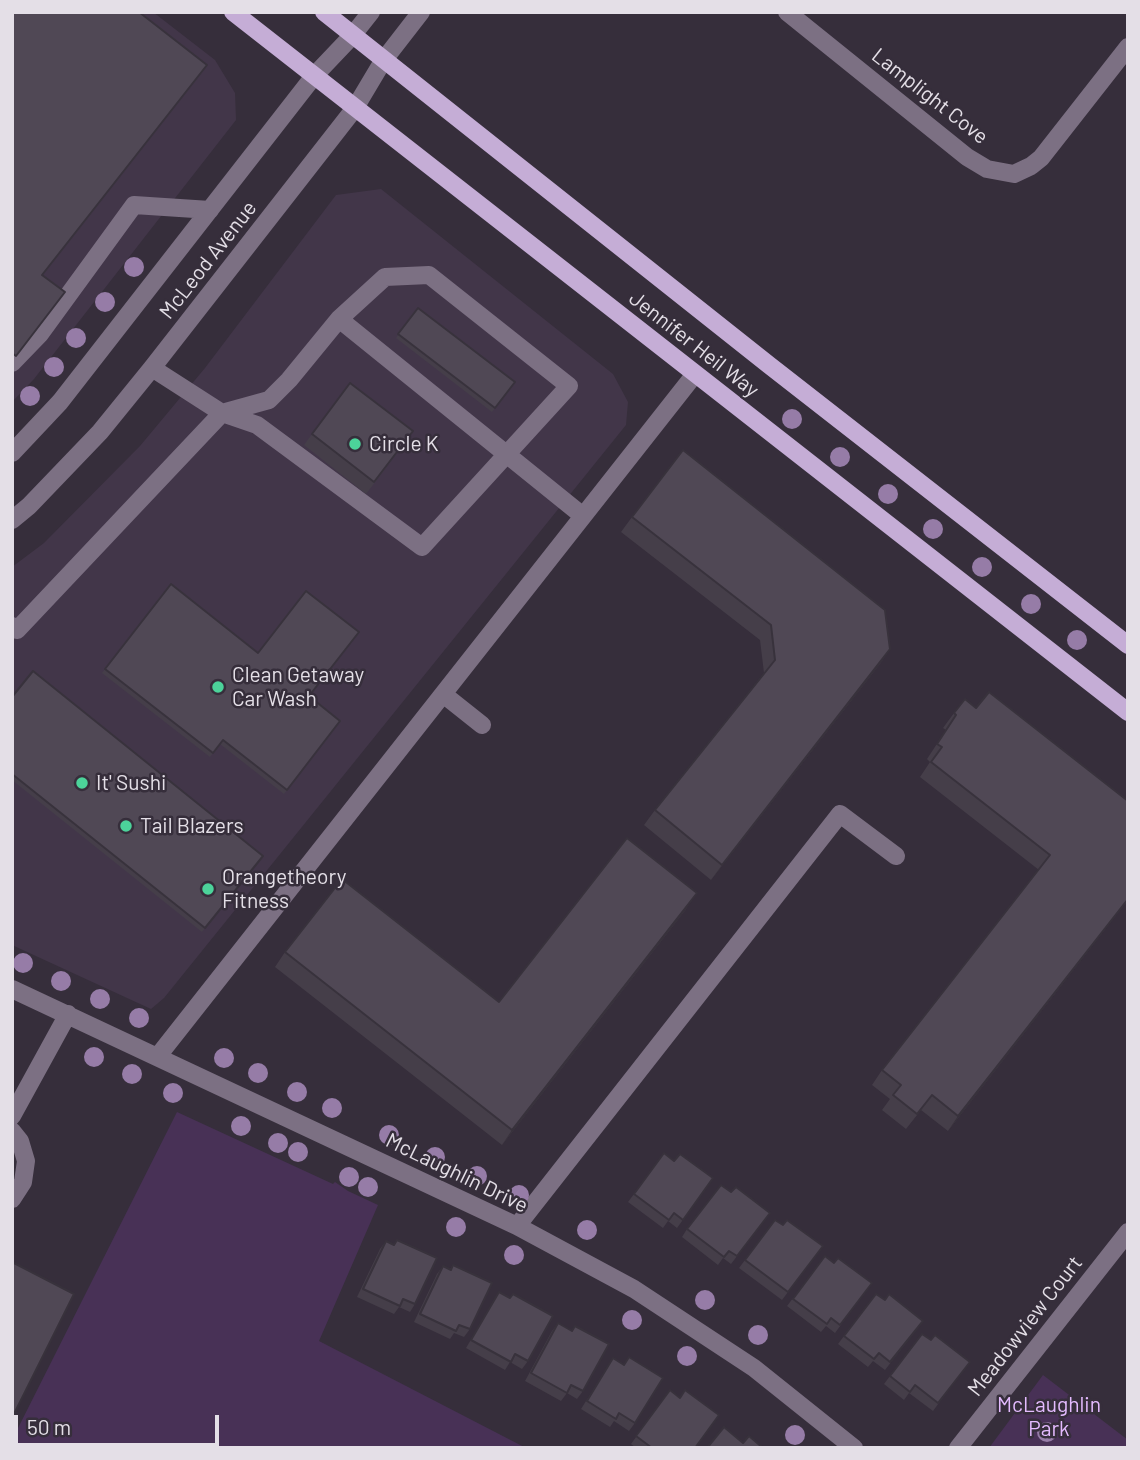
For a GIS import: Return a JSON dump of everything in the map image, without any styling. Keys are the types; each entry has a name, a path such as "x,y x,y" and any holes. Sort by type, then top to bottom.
{"main road":[{"name":"Jennifer Heil Way","path":"233,12 1128,712"},
{"name":"Jennifer Heil Way","path":"324,12 1128,645"}],"street":[{"name":"McLeod Avenue","path":"12,453 60,402 314,76 371,12"},
{"name":"McLeod Avenue","path":"12,520 29,506 100,432 152,368 355,108 383,61 421,12"},
{"name":"Lamplight Cove","path":"787,12 967,157 987,169 1014,174 1041,158 1128,47"},
{"path":"12,363 40,334 134,205 210,210"},
{"path":"12,626 17,631 222,413 269,400 339,319 385,277 429,275 569,386 422,547 257,425 222,413 152,368"},
{"path":"339,319 583,516"},
{"path":"158,1056 695,374"},
{"path":"443,694 482,725"},
{"path":"517,1226 840,814 896,856"},
{"name":"McLaughlin Drive","path":"12,989 517,1226 634,1289 754,1368 855,1448"},
{"path":"12,1116 68,1014"},
{"path":"12,1132 20,1141 26,1161 23,1182 12,1199"},
{"name":"Meadowview Court","path":"958,1448 1128,1232"}],"shaded area":[{"path":"12,12 153,12 215,60 235,93 236,120 34,379 12,402"},
{"path":"381,189 613,374 628,402 626,425 164,998 151,1009 12,945 12,567 44,543 140,446 205,368 336,195"}],"green space":[{"path":"177,1112 333,1184 335,1182 378,1205 319,1341 526,1448 12,1448 12,1440"},
{"name":"McLaughlin Park","path":"1043,1375 1128,1440 1128,1448 989,1448"}],"building":[{"path":"12,12 139,12 207,65 42,275 65,292 16,356 12,353"},
{"path":"418,308 515,382 495,408 398,334"},
{"name":"Circle K","path":"350,383 413,431 374,482 312,434"},
{"path":"683,450 885,610 890,649 722,865 655,810 775,660 771,625 632,517"},
{"name":"Clean Getaway Car Wash","path":"171,584 258,653 306,591 359,632 309,696 340,721 287,790 223,740 213,753 105,669"},
{"path":"33,671 263,856 205,928 12,774 12,697"},
{"path":"989,692 1128,801 1128,899 958,1116 932,1095 917,1114 893,1095 901,1085 882,1070 1050,855 931,762 942,747 937,744 965,699 976,708"},
{"path":"627,838 697,893 512,1130 285,952 342,879 499,1002"},
{"path":"664,1153 674,1161 680,1154 713,1178 683,1220 674,1213 669,1220 634,1194"},
{"path":"721,1185 731,1192 736,1187 770,1213 737,1256 729,1251 724,1257 687,1229"},
{"path":"775,1220 783,1225 787,1220 823,1246 788,1292 745,1260"},
{"path":"397,1240 437,1258 415,1304 403,1299 400,1306 363,1289 386,1241 394,1245"},
{"path":"825,1256 834,1263 838,1258 872,1283 840,1325 831,1318 827,1324 793,1299"},
{"path":"12,1262 74,1294 12,1418"},
{"path":"453,1265 492,1283 470,1329 459,1325 456,1331 420,1314 443,1266 451,1270"},
{"path":"499,1292 510,1298 513,1294 553,1316 528,1361 515,1354 511,1362 471,1340"},
{"path":"876,1294 885,1300 889,1294 923,1321 890,1362 879,1353 874,1359 844,1336"},
{"path":"558,1323 572,1331 575,1326 609,1344 583,1391 571,1385 567,1393 531,1373"},
{"path":"922,1334 931,1340 935,1335 970,1362 938,1403 915,1385 910,1392 890,1376"},
{"path":"629,1357 663,1378 635,1423 619,1413 616,1419 587,1401 613,1358 624,1365"},
{"path":"670,1390 680,1398 685,1390 719,1415 695,1448 652,1448 636,1436"},
{"path":"724,1427 743,1443 749,1436 763,1448 707,1448"}],"place":[{"name":"Circle K","path":"355,444"},
{"name":"Clean Getaway Car Wash","path":"218,687"},
{"name":"It' Sushi","path":"82,783"},
{"name":"Tail Blazers","path":"126,826"},
{"name":"Orangetheory Fitness","path":"208,889"}]}
